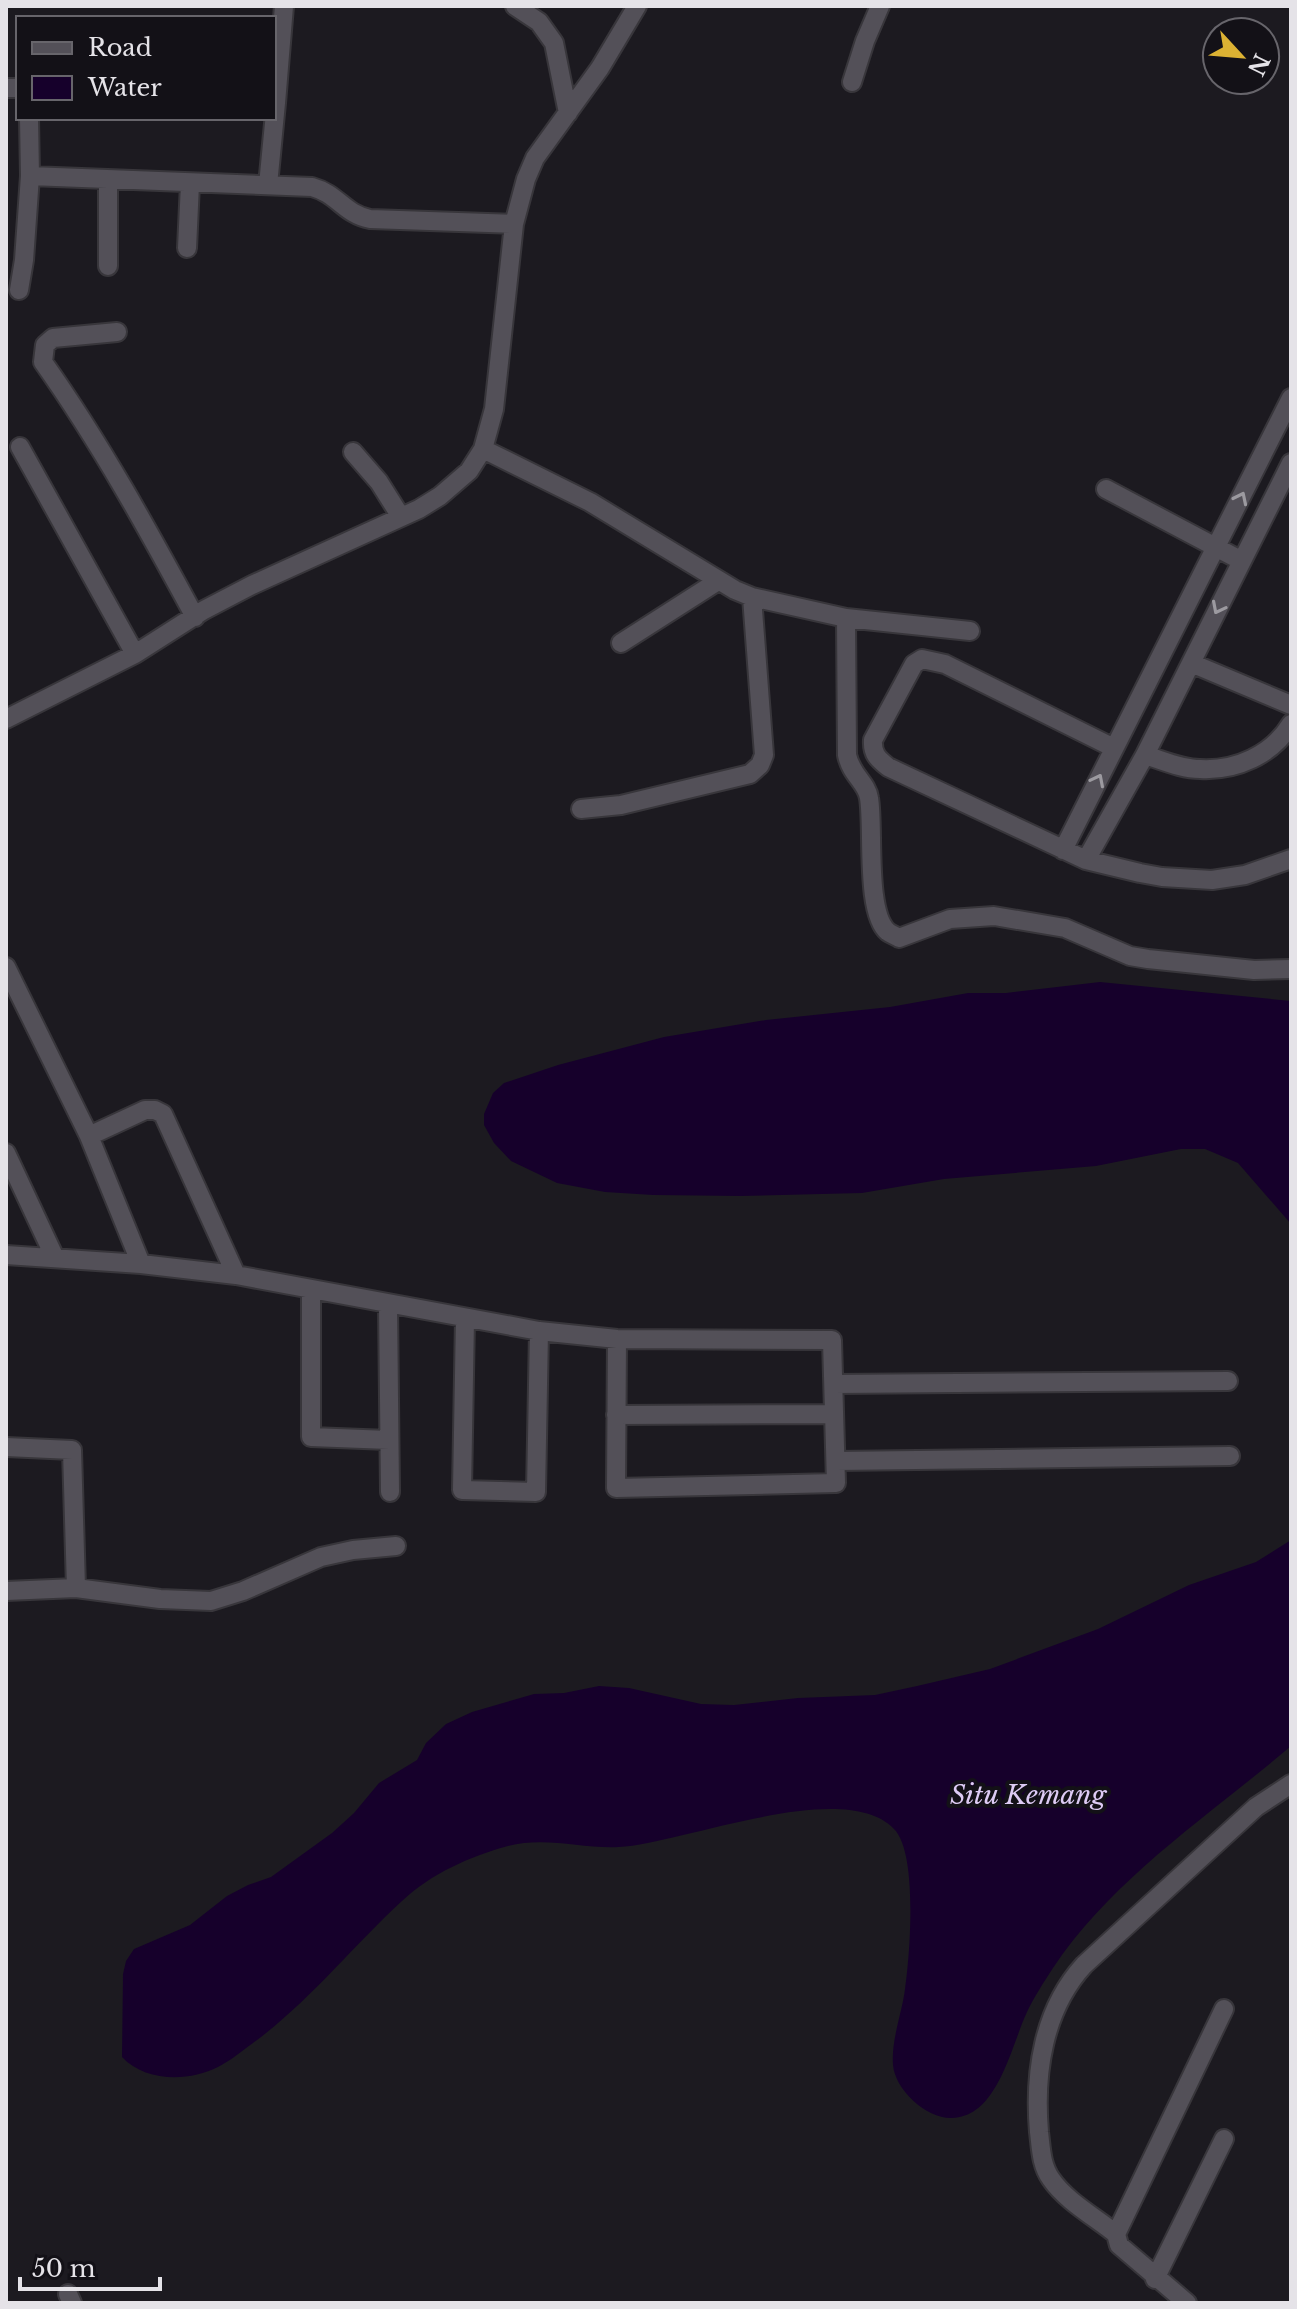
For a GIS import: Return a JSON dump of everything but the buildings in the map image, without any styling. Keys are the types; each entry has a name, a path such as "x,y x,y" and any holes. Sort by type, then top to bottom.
{"street":[{"path":"276,92 284,6"},
{"path":"515,6 539,22 554,43 568,113"},
{"path":"6,719 135,654 204,610 296,563 401,517 440,496 469,471 483,449 494,409 514,224 526,179 535,158 600,68 637,6"},
{"path":"852,82 880,6"},
{"path":"19,290 30,176 29,120"},
{"path":"268,185 274,120"},
{"path":"30,176 312,187 336,197 356,216 370,219 514,224"},
{"path":"108,180 108,266"},
{"path":"187,248 190,184"},
{"path":"117,332 53,338 45,345 43,362 81,416 138,511 195,617"},
{"path":"1063,850 1291,398"},
{"path":"20,447 135,654"},
{"path":"483,449 590,502 718,581 752,597 846,618 970,631"},
{"path":"353,452 379,482 401,517"},
{"path":"1086,860 1145,755 1291,463"},
{"path":"1106,489 1242,561"},
{"path":"621,643 718,581"},
{"path":"581,809 621,805 750,774 760,765 764,755 752,597"},
{"path":"846,618 847,755 850,769 869,796 873,885 882,924 889,933 899,938 950,919 994,916 1065,928 1130,956 1254,970 1291,969"},
{"path":"1114,748 945,664 922,659 914,664 873,740 876,758 888,767 1086,860 1162,877 1212,880 1245,875 1291,859"},
{"path":"1191,663 1291,705"},
{"path":"1145,755 1199,769 1223,768 1246,762 1266,751 1282,739 1291,724"},
{"path":"6,967 89,1136 141,1264"},
{"path":"89,1136 145,1110 163,1114 236,1275"},
{"path":"6,1153 55,1258"},
{"path":"6,1255 141,1264 236,1275 539,1331 617,1339 832,1340 836,1483 616,1488 617,1339"},
{"path":"311,1289 311,1437 389,1440"},
{"path":"388,1304 390,1492"},
{"path":"465,1318 462,1490 536,1492 539,1331"},
{"path":"834,1384 1228,1381"},
{"path":"616,1415 834,1414"},
{"path":"6,1447 72,1450 76,1588"},
{"path":"836,1461 1230,1456"},
{"path":"6,1591 76,1588 160,1599 211,1601 243,1591 321,1557 396,1546"},
{"path":"1175,2299 1119,2245 1116,2234 1052,2181 1042,2159 1037,2082 1042,2050 1059,2000 1070,1980 1084,1965 1256,1807 1291,1784"},
{"path":"1116,2234 1224,2009"},
{"path":"1155,2279 1224,2139"}],"water":[{"path":"1100,982 1291,1001 1291,1224 1238,1163 1205,1149 1181,1149 1096,1166 944,1179 862,1193 653,1195 605,1192 557,1183 511,1161 494,1143 484,1125 484,1114 493,1093 504,1083 664,1037 766,1020 890,1007 968,993 1006,993"},
{"name":"Situ Kemang","path":"1291,1540 1291,1746 1133,1876 1077,1935 1027,2012 992,2093 968,2115 952,2118 933,2114 906,2093 895,2074 894,2046 909,1953 907,1859 902,1841 894,1829 870,1815 839,1809 762,1817 619,1847 536,1842 479,1855 438,1874 414,1891 293,2010 222,2065 194,2075 168,2077 143,2071 122,2057 123,1974 126,1961 134,1949 190,1925 227,1896 271,1877 332,1833 379,1783 417,1760 426,1743 446,1724 472,1712 534,1694 564,1693 599,1686 629,1688 701,1704 734,1705 798,1698 875,1695 990,1669 1098,1629 1189,1585 1256,1562"}]}
